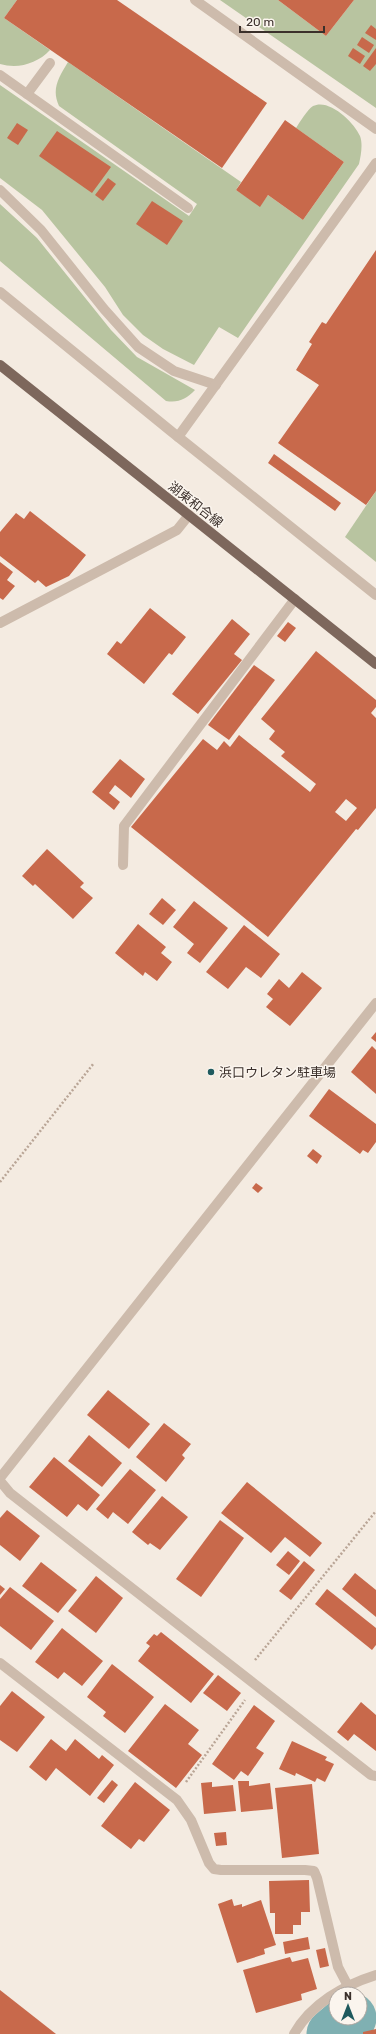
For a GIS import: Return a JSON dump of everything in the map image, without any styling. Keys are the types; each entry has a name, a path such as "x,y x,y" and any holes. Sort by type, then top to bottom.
{"main road":[{"name":"湖東和合線","path":"0,365 376,664"}],"street":[{"path":"195,0 376,129"},
{"path":"27,94 50,63"},
{"path":"0,74 188,208"},
{"path":"178,438 376,163"},
{"path":"0,190 41,230 104,309 138,347 174,371 216,384"},
{"path":"0,292 178,438 376,595"},
{"path":"0,623 177,530 189,515"},
{"path":"123,866 124,826 295,599"},
{"path":"0,1478 376,1003"},
{"path":"0,1482 10,1492 242,1675 371,1775 376,1776"},
{"path":"0,1663 174,1798 185,1809 209,1863 214,1869 314,1871 317,1878 338,1967 348,1986 376,1975"},
{"path":"294,2034 314,2010 328,1999"}],"path":[{"path":"0,1182 94,1063"},
{"path":"242,1675 376,1511"},
{"path":"174,1798 256,1685"}],"green space":[{"path":"0,0 17,0 4,18 50,50 45,55 27,64 14,66 0,64"},
{"path":"220,0 278,0 326,36 354,0 376,0 376,108"},
{"path":"68,62 241,182 236,190 260,206 268,195 303,220 344,162 296,128 308,110 319,104 333,108 347,118 360,136 362,146 359,164 238,338 219,327 194,365 163,349 143,335 123,315 105,287 42,210 0,178 0,85 189,216 197,204 59,106 56,94 57,83"},
{"path":"0,204 37,238 111,330 137,357 195,390 182,400 166,401 0,261"},
{"path":"376,491 376,562 345,537"}],"building":[{"path":"17,0 117,0 267,103 222,168 4,18"},
{"path":"278,0 354,0 326,36"},
{"path":"371,25 376,29 376,40 365,33"},
{"path":"362,37 374,45 369,53 357,45"},
{"path":"353,48 365,56 360,64 348,56"},
{"path":"376,48 376,64 370,71 363,66"},
{"path":"285,120 344,162 303,220 268,195 260,207 236,190"},
{"path":"17,123 28,130 18,145 7,138"},
{"path":"57,131 111,167 92,193 39,156"},
{"path":"108,178 116,184 103,201 95,195"},
{"path":"152,201 183,221 167,245 136,224"},
{"path":"376,250 376,491 366,505 278,443 319,385 296,370 312,344 309,342 322,322 326,324"},
{"path":"274,454 341,503 335,511 268,463"},
{"path":"30,511 86,555 69,576 46,587 38,580 35,583 0,556 0,532 16,513 24,519"},
{"path":"0,562 13,572 7,580 15,586 3,600 0,598"},
{"path":"150,608 186,637 172,655 169,653 144,684 107,654 117,641 121,644"},
{"path":"232,619 250,634 234,654 242,660 198,714 172,694"},
{"path":"288,622 296,628 285,642 277,636"},
{"path":"316,651 376,700 376,707 371,713 376,718 376,808 358,830 356,829 268,937 131,827 203,739 217,750 224,741 230,747 239,735 310,792 316,784 281,756 285,752 269,739 275,731 261,719","holes":["346,799 357,808 346,821 335,812"]},
{"path":"254,665 275,680 229,740 208,725"},
{"path":"120,759 145,779 131,798 115,785 109,793 120,802 114,810 92,792"},
{"path":"47,849 84,883 80,887 93,898 73,919 35,884 33,886 22,876"},
{"path":"162,898 176,910 163,925 149,914"},
{"path":"194,901 228,928 200,963 187,953 194,944 173,927"},
{"path":"138,924 166,947 161,953 172,962 157,981 145,972 143,976 115,953"},
{"path":"244,925 280,954 261,978 246,967 228,989 206,972"},
{"path":"302,972 322,988 290,1026 266,1007 273,999 267,994 279,979 289,988"},
{"path":"376,1032 376,1042 371,1038"},
{"path":"372,1046 376,1050 376,1094 351,1072"},
{"path":"329,1089 376,1124 376,1142 368,1153 363,1150 360,1154 309,1116"},
{"path":"313,1149 322,1156 317,1164 307,1156"},
{"path":"256,1183 263,1188 258,1193 252,1188"},
{"path":"108,1390 150,1424 129,1449 87,1415"},
{"path":"164,1423 191,1444 182,1455 185,1458 166,1482 136,1457"},
{"path":"89,1435 122,1463 102,1487 68,1461"},
{"path":"54,1457 100,1495 87,1511 78,1504 67,1517 29,1487"},
{"path":"130,1469 156,1490 128,1524 113,1512 108,1519 96,1509"},
{"path":"247,1482 322,1543 310,1557 285,1537 271,1553 221,1513"},
{"path":"162,1496 188,1517 160,1550 150,1543 148,1545 132,1532"},
{"path":"7,1510 40,1536 20,1561 0,1545 0,1518"},
{"path":"220,1520 244,1538 201,1597 176,1579"},
{"path":"288,1551 300,1561 289,1575 276,1565"},
{"path":"304,1561 315,1570 291,1600 279,1591"},
{"path":"41,1562 77,1590 58,1613 22,1586"},
{"path":"355,1573 376,1590 376,1617 342,1589"},
{"path":"96,1576 123,1598 96,1633 68,1611"},
{"path":"0,1585 5,1589 0,1595"},
{"path":"10,1587 54,1621 31,1650 0,1626 0,1599"},
{"path":"327,1589 376,1628 376,1645 372,1650 315,1604"},
{"path":"62,1628 103,1661 82,1686 64,1672 58,1679 35,1662"},
{"path":"161,1632 214,1674 191,1703 138,1661 150,1646 146,1643 154,1634 157,1636"},
{"path":"112,1664 154,1697 125,1733 103,1716 106,1712 87,1697"},
{"path":"218,1675 241,1693 227,1711 203,1693"},
{"path":"12,1691 45,1717 17,1752 0,1740 0,1706"},
{"path":"361,1702 376,1715 376,1751 354,1734 348,1741 337,1732"},
{"path":"165,1704 199,1730 188,1744 202,1755 176,1788 128,1751"},
{"path":"254,1705 275,1721 256,1748 264,1753 248,1776 241,1771 234,1780 212,1764"},
{"path":"51,1739 66,1751 75,1739 99,1759 102,1755 114,1765 90,1796 56,1768 46,1781 29,1767"},
{"path":"292,1741 327,1757 325,1760 334,1764 325,1782 317,1778 315,1782 296,1773 295,1776 279,1769"},
{"path":"112,1780 118,1785 104,1803 97,1798"},
{"path":"238,1781 249,1781 249,1786 270,1783 273,1809 241,1812"},
{"path":"135,1782 170,1810 144,1842 139,1839 131,1849 101,1826"},
{"path":"212,1782 212,1787 233,1785 236,1811 204,1814 201,1783"},
{"path":"312,1784 319,1854 282,1858 275,1788"},
{"path":"226,1832 227,1845 216,1846 214,1833"},
{"path":"309,1880 310,1912 301,1912 301,1925 293,1925 293,1934 275,1934 275,1913 270,1913 269,1881"},
{"path":"232,1899 234,1906 242,1904 242,1907 261,1900 276,1945 264,1949 265,1954 237,1963 218,1904"},
{"path":"308,1937 310,1949 285,1954 283,1942"},
{"path":"325,1948 329,1966 320,1968 316,1950"},
{"path":"290,1957 292,1962 308,1958 317,1989 301,1994 302,2000 256,2013 243,1970"},
{"path":"0,1990 56,2034 0,2034"},
{"path":"376,2029 376,2034 363,2034 363,2032"}],"waterway":[{"path":"332,2034 342,2026"}],"place":[{"name":"浜口ウレタン駐車場","path":"211,1072"}]}
